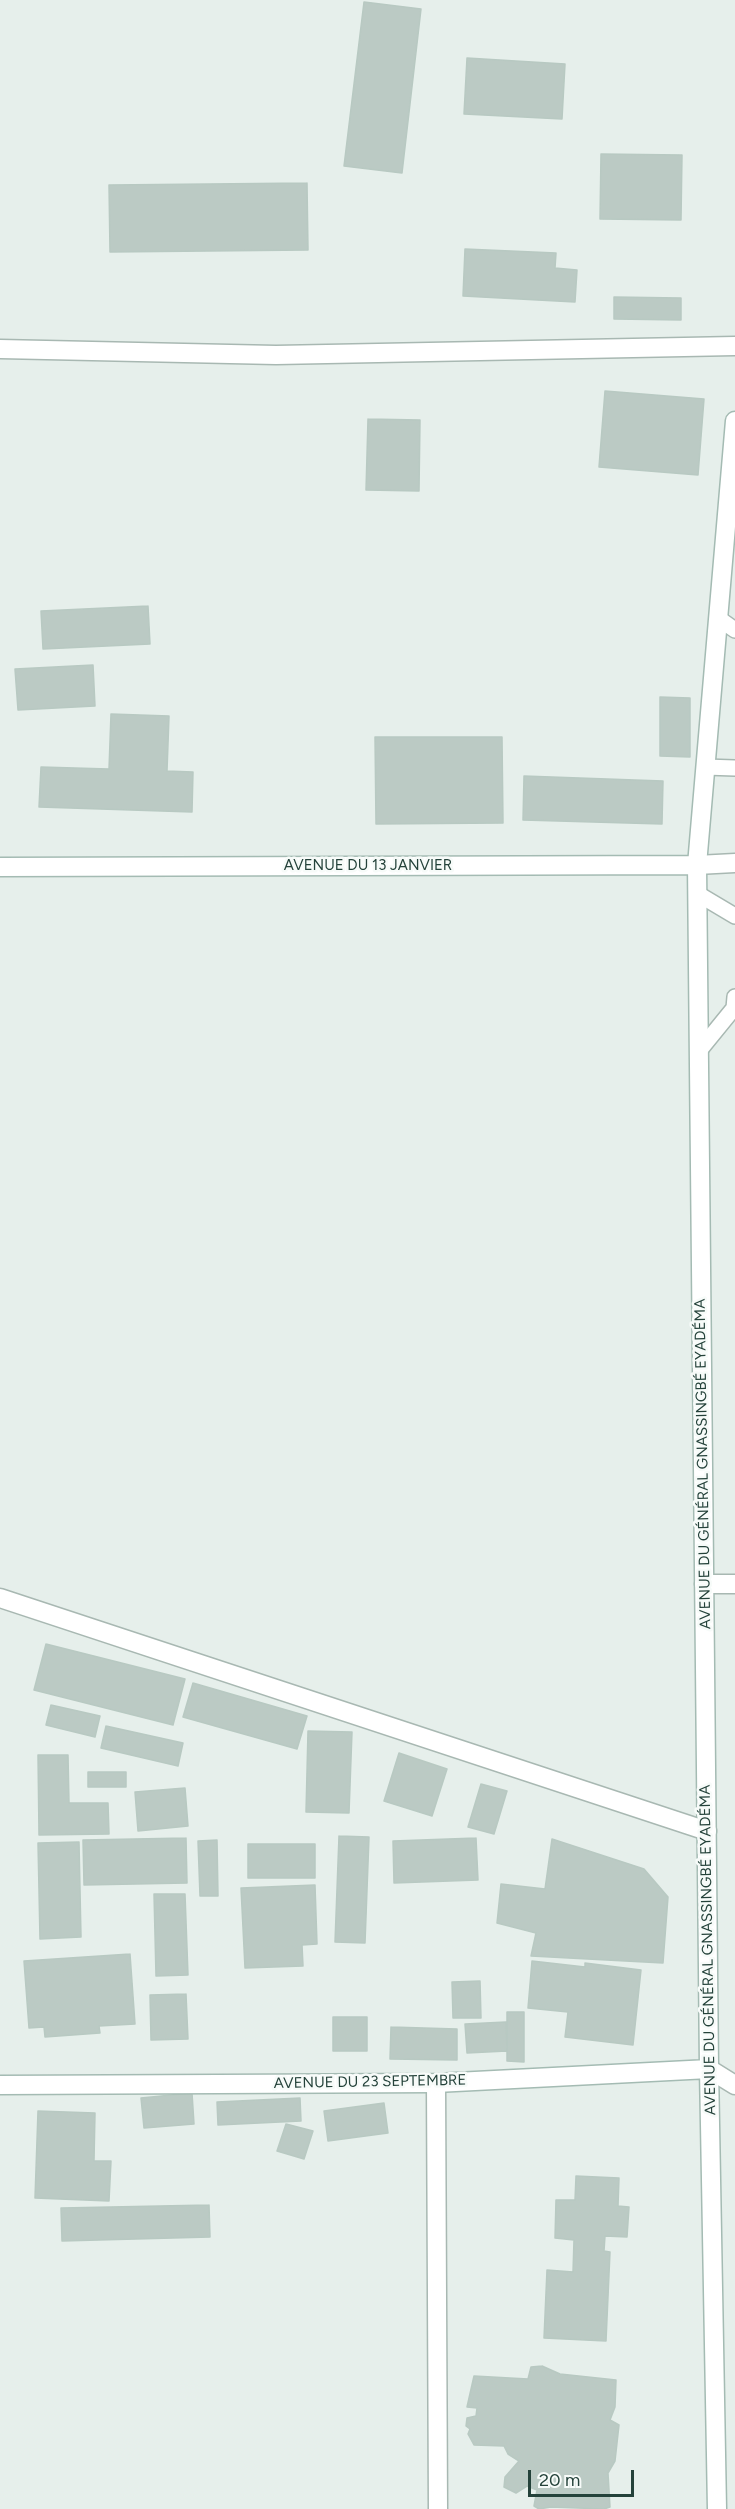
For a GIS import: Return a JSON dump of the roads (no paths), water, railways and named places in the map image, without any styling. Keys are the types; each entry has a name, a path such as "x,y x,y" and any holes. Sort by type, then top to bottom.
{"main road":[{"path":"0,349 276,355 735,346"},
{"name":"AVENUE DU GÉNÉRAL GNASSINGBÉ EYADÉMA","path":"717,2509 709,2070 697,865 735,421"},
{"name":"AVENUE DU 13 JANVIER","path":"0,867 735,863"},
{"path":"705,1584 735,1584"},
{"path":"0,1598 707,1831"},
{"path":"709,2070 735,2085"},
{"name":"AVENUE DU 23 SEPTEMBRE","path":"0,2085 436,2083 709,2070"},
{"path":"436,2083 438,2509"}],"lane":[{"path":"718,618 735,630"},
{"path":"705,767 735,768"},
{"path":"698,894 735,916"},
{"path":"699,1051 735,1004"}]}
